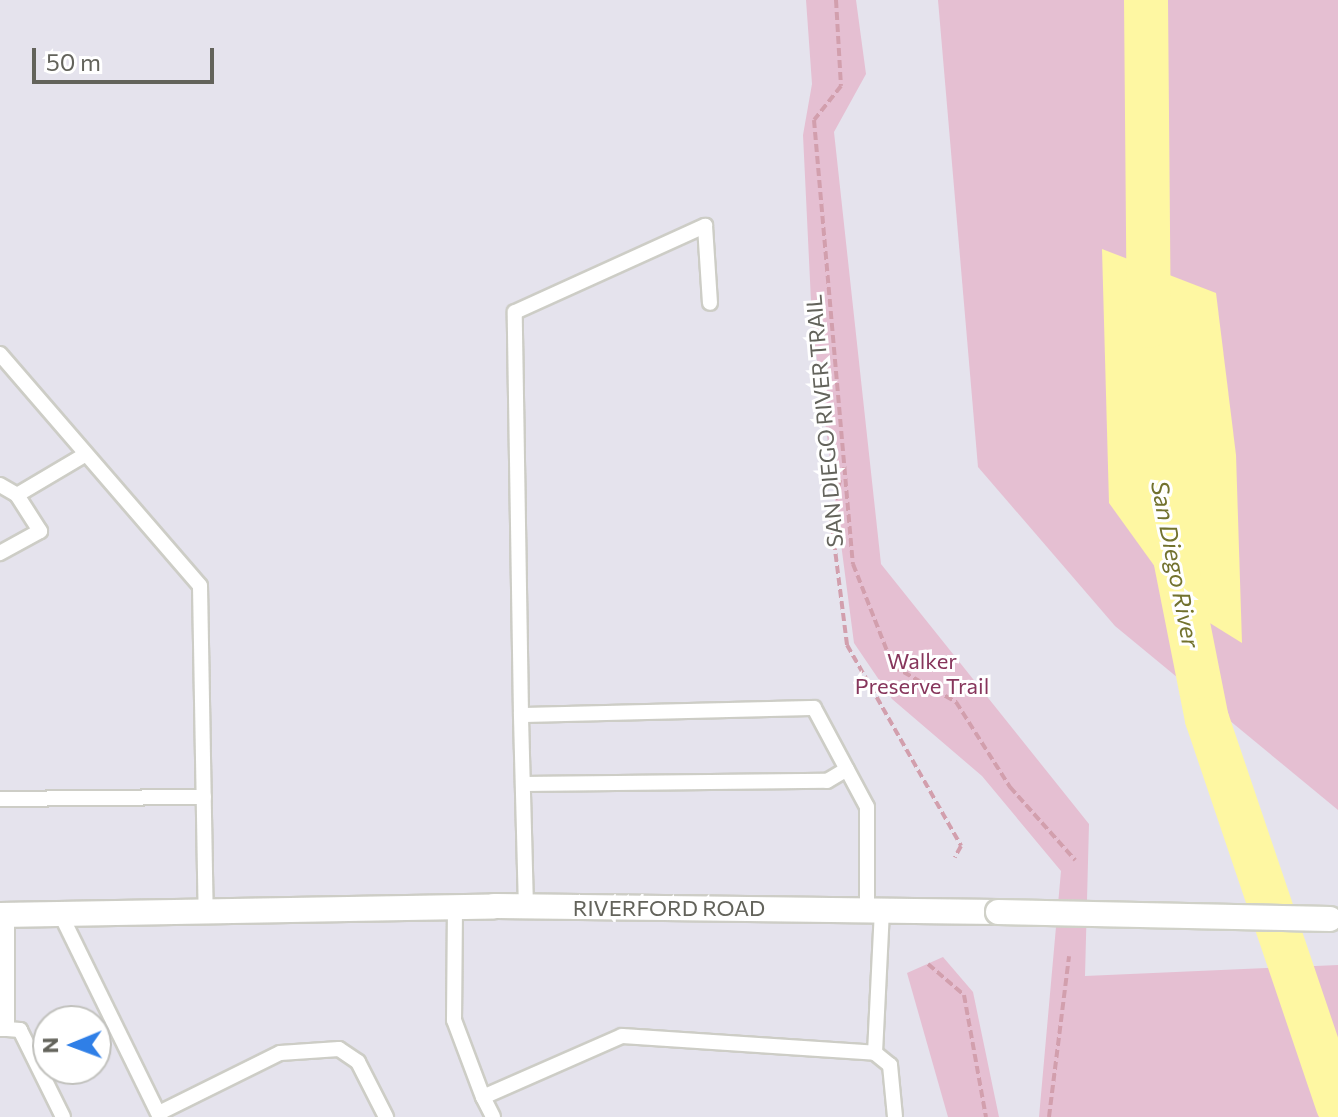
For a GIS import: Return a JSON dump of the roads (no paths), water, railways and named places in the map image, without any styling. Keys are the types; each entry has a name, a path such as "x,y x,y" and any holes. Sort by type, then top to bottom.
{"main road":[{"name":"RIVERFORD ROAD","path":"3,915 206,914 455,907 874,910 1338,919"}],"lane":[{"path":"526,908 515,312 705,226 710,303"},
{"path":"0,354 200,586 206,914"},
{"path":"17,495 86,454"},
{"path":"0,485 17,495 40,531 0,553"},
{"path":"521,715 814,708 867,807 874,910 875,1053"},
{"path":"523,784 827,781 847,769"},
{"path":"0,799 204,797"},
{"path":"455,907 454,1020 493,1117"},
{"path":"3,915 4,1029 20,1030 63,1117"},
{"path":"61,915 160,1115 280,1053 339,1049 358,1062 386,1117"},
{"path":"483,1097 622,1036 875,1053 890,1065 895,1117"}],"water":[{"path":"1102,249 1216,293 1236,455 1242,643 1184,607 1109,503"}],"waterway":[{"name":"San Diego River","path":"1146,0 1149,326"},
{"name":"San Diego River","path":"1173,548 1207,719 1338,1105"}],"park label":[{"name":"Walker Preserve Trail","path":"922,672"}]}
